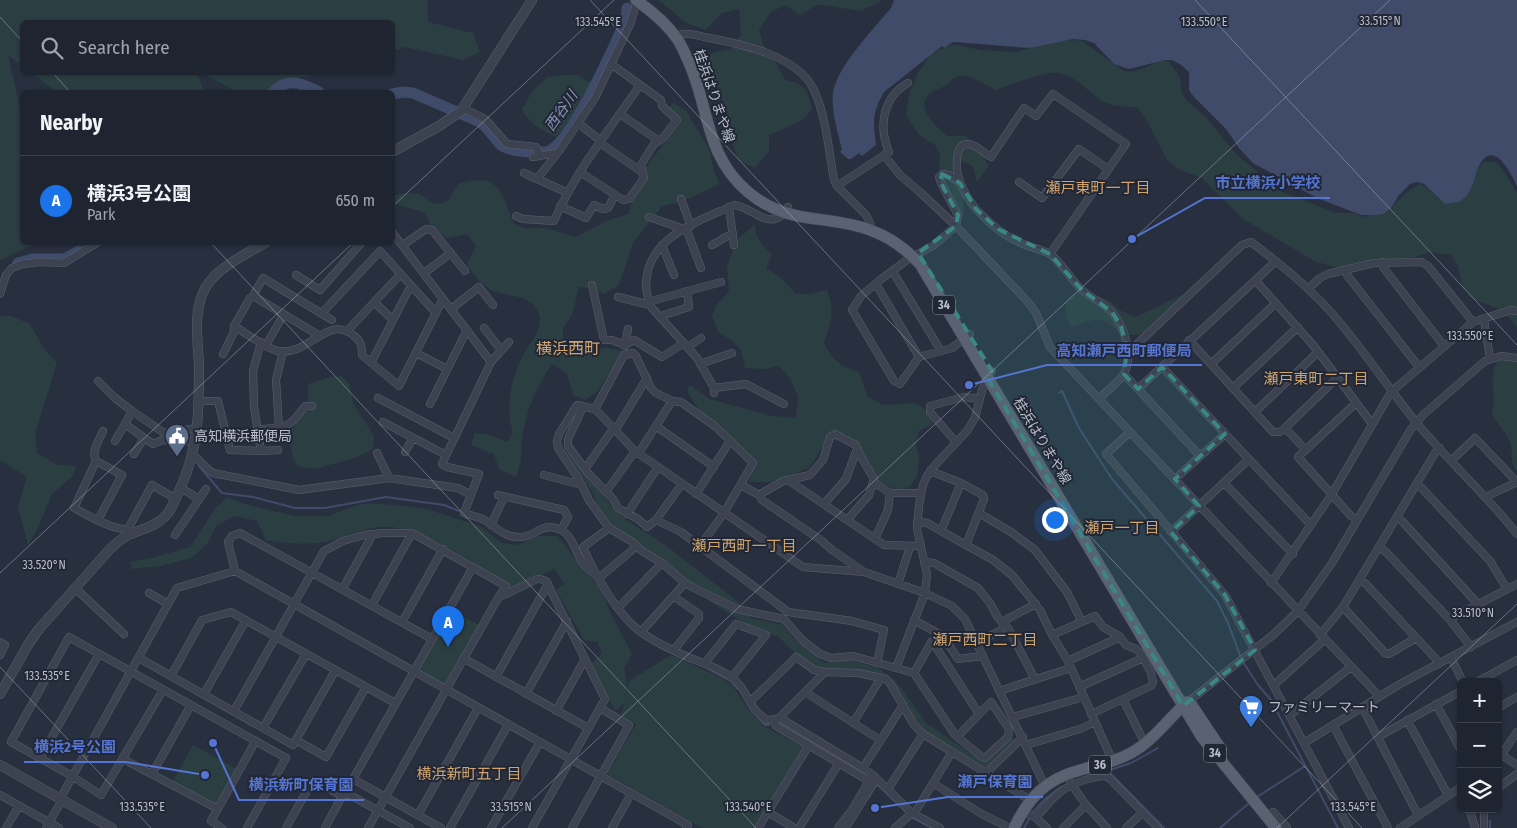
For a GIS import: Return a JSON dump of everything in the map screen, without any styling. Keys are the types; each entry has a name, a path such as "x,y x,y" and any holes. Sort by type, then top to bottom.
{"main road":[{"name":"桂浜はりまや線","path":"637,0 658,18 680,44 690,65 708,127 723,164 736,180 749,192 773,208 870,222 886,229 903,239 938,280 967,337 1186,703 1256,798 1272,824"},
{"name":"桂浜はりまや線","path":"648,0 682,34 703,80 714,122 728,159 752,187 786,210 812,220 850,224 870,230 899,244 915,255"},
{"name":"36","path":"1014,828 1030,800 1045,786 1113,762 1133,752 1186,703"}],"street":[{"path":"395,150 439,126 464,108 532,0"},
{"path":"537,179 558,153 595,98 631,22 637,0"},
{"path":"682,34 721,39 760,50 780,59 808,81 814,89 820,108 836,186 866,215 870,222"},
{"path":"580,172 623,200 629,199 644,178 641,165 654,144 664,138 677,120 662,106 661,100 611,64"},
{"path":"836,186 889,152 885,142 883,120 887,104 900,87 908,83"},
{"path":"516,216 523,219 554,222 560,206 580,172 640,85"},
{"path":"1050,254 1126,144 1053,94 1036,116 1024,108 991,156 976,146 964,144 960,147 956,160 957,174 960,183 976,209 998,229 1022,244 1050,254 1082,290 1100,301 1112,312 1121,326 1128,360 1124,374 1099,399"},
{"path":"464,108 485,120 507,144 536,147 536,157 558,153"},
{"path":"620,114 659,141"},
{"path":"578,123 600,142 642,172"},
{"path":"1020,182 1042,198 1079,150 1108,170"},
{"path":"884,155 900,175 956,226 1028,302 1036,313 1050,346 1379,696"},
{"path":"524,173 568,193"},
{"path":"960,183 949,175 942,174 940,177 958,215 956,226 861,296 852,310 894,381 900,384 918,357 952,348 967,337"},
{"path":"560,206 586,218 594,205 602,209 608,208 615,195"},
{"path":"681,199 687,227 701,268"},
{"path":"784,404 746,384 714,391 700,364 686,345 649,303 646,289 647,272 650,263 662,245 687,227 734,205 739,205 765,220 776,218 786,210"},
{"path":"729,207 734,245"},
{"path":"649,217 687,227"},
{"path":"403,245 426,229 432,230 465,271"},
{"path":"712,245 733,233"},
{"path":"395,236 491,362"},
{"path":"1127,349 1134,346 1242,245 1251,242 1309,288 1340,323 1391,392 1416,422 1486,497 1517,534"},
{"path":"0,294 6,275 12,268 22,264 40,262 64,263 93,245"},
{"path":"96,461 74,508 128,532 152,526 163,519 181,488 196,442 198,401 197,321 202,293 217,273 261,245"},
{"path":"296,275 320,290 359,245"},
{"path":"662,245 674,275"},
{"path":"322,313 380,251 436,313"},
{"path":"424,274 451,253"},
{"path":"1138,389 1276,261"},
{"path":"1309,288 1320,278 1344,270 1382,262 1422,262 1428,266 1473,322"},
{"path":"1382,262 1383,267 1444,346"},
{"path":"1344,270 1419,368"},
{"path":"893,272 941,351"},
{"path":"223,354 234,332 234,326 263,278 332,320"},
{"path":"348,330 397,278"},
{"path":"1256,281 1298,327 1356,403 1370,420 1374,422"},
{"path":"618,297 649,303 721,282"},
{"path":"876,284 918,357"},
{"path":"592,285 604,340 612,340 625,345"},
{"path":"451,310 479,287 493,305"},
{"path":"371,362 408,291"},
{"path":"664,315 689,307 687,292"},
{"path":"253,296 320,336"},
{"path":"234,326 277,351 307,345 334,328 348,330 360,341 362,355 399,386 443,299"},
{"path":"374,302 393,320"},
{"path":"1211,364 1276,303"},
{"path":"1271,583 1293,554 1332,494 1391,392 1473,322 1511,310 1517,311"},
{"path":"261,451 254,407 253,371 263,343 284,314"},
{"path":"1484,319 1490,358"},
{"path":"1233,388 1298,327"},
{"path":"484,328 501,350"},
{"path":"595,410 626,354 625,345 628,329"},
{"path":"430,404 467,330"},
{"path":"625,345 634,340 662,357 701,338"},
{"path":"1189,340 1273,432 1280,432 1285,428 1337,378"},
{"path":"509,342 491,362 442,464 447,467 479,474 464,513 484,520 514,537 520,538 547,526 561,530 567,534 582,562 599,578"},
{"path":"279,427 276,380 283,351"},
{"path":"1255,412 1318,352"},
{"path":"416,353 447,369"},
{"path":"626,354 633,353 636,356 656,393 672,401 681,402 716,427 753,463 724,513 700,546"},
{"path":"700,364 732,353"},
{"path":"1186,703 1273,636 1298,611 1332,563 1416,422 1490,358 1501,356 1517,358"},
{"path":"1162,367 1311,525"},
{"path":"1124,374 1200,456"},
{"path":"896,668 925,593 927,574 918,521 921,494 930,471 967,431 975,418 982,390 990,375"},
{"path":"585,469 614,430 647,378"},
{"path":"98,381 115,398 164,433 197,428"},
{"path":"956,442 930,412 930,406 964,397 980,399"},
{"path":"378,398 454,438"},
{"path":"198,401 218,401 230,450 278,450"},
{"path":"606,492 656,426 672,401"},
{"path":"1356,403 1298,457 1351,516 1357,520"},
{"path":"957,737 991,702 1009,728 1008,737 985,758 957,737 914,673 853,656 831,658 820,654 802,640 784,619 738,609 685,583 662,563 642,551 631,540 609,528 590,502 582,485 559,452 557,444 559,434 577,405 595,410 637,452 658,468 803,567 864,572 925,593 960,612 977,643 1045,786"},
{"path":"258,430 288,426 306,406 312,406"},
{"path":"584,407 567,443 585,469 618,508 647,526 656,520 682,484"},
{"path":"116,442 132,411"},
{"path":"383,422 446,455"},
{"path":"126,424 153,444 162,440 196,442"},
{"path":"656,426 714,467"},
{"path":"1285,428 1306,450"},
{"path":"98,520 122,475 96,461 93,455 103,431"},
{"path":"1130,432 1106,454 1225,595 1349,828"},
{"path":"759,494 783,481 808,476 823,460 830,436 835,434 856,445 874,479 869,495 847,520"},
{"path":"1175,479 1224,434"},
{"path":"134,454 144,438"},
{"path":"405,452 413,438"},
{"path":"1451,460 1475,438 1517,482 1486,497"},
{"path":"696,494 730,441"},
{"path":"1274,685 1322,637 1344,607 1417,483 1440,448"},
{"path":"824,504 846,479 857,449"},
{"path":"377,453 389,478"},
{"path":"193,455 205,468 213,473 299,490 389,478 458,488 471,495"},
{"path":"1171,532 1248,460"},
{"path":"627,514 658,468"},
{"path":"930,471 961,483 983,495 984,499 966,545"},
{"path":"544,475 582,485"},
{"path":"788,480 884,545 921,546"},
{"path":"874,482 890,493 921,494"},
{"path":"1224,482 1293,554"},
{"path":"941,531 961,483"},
{"path":"1417,483 1490,561 1507,588"},
{"path":"0,694 39,629 114,544 128,532 152,485 176,499"},
{"path":"741,485 759,494 762,500 864,572"},
{"path":"181,488 199,500"},
{"path":"175,535 206,489"},
{"path":"875,539 888,510 890,493"},
{"path":"491,525 501,496 564,510 568,517 561,530"},
{"path":"978,513 1011,532 1035,550 1067,592 1082,622"},
{"path":"1397,518 1401,520 1478,604"},
{"path":"656,520 681,532 788,612 852,621 884,630 877,663"},
{"path":"918,521 927,523 992,560 1012,575 1036,604 1069,665 1113,762"},
{"path":"609,528 583,547 610,599 641,632 674,650 705,662 732,677 744,691 754,708 766,720 777,719 863,768 878,779 913,813 940,828"},
{"path":"235,571 228,542 234,534 240,533 343,588 432,639"},
{"path":"372,605 412,533"},
{"path":"234,711 324,551 343,541 373,534 412,533 506,586 463,658 368,828"},
{"path":"343,588 373,534"},
{"path":"599,578 636,546"},
{"path":"898,584 910,547"},
{"path":"1379,547 1386,552 1451,621 1471,647"},
{"path":"402,622 443,550"},
{"path":"924,562 934,563 971,583 986,597 998,618 1008,628 1036,679"},
{"path":"618,608 662,563"},
{"path":"441,828 353,778 473,567"},
{"path":"47,825 72,776 177,588 235,571 688,825 686,828"},
{"path":"498,598 537,579 544,579 605,699 532,828"},
{"path":"1359,581 1364,583 1439,664"},
{"path":"641,632 685,583"},
{"path":"496,677 548,584"},
{"path":"1451,621 1454,617 1517,584"},
{"path":"74,588 124,634"},
{"path":"149,594 168,604"},
{"path":"673,596 699,614 699,618 674,650"},
{"path":"977,643 1001,630 1006,619 1036,604"},
{"path":"1344,607 1385,652 1389,654 1416,638"},
{"path":"171,676 202,620 231,612 395,703"},
{"path":"784,619 788,612"},
{"path":"1052,635 1095,616 1103,627 1120,637 1126,645 1136,649 1151,673 1153,682 1151,686 1091,714"},
{"path":"204,694 246,620"},
{"path":"914,620 943,636 958,660 983,656"},
{"path":"526,694 567,621"},
{"path":"1304,743 1379,696 1517,622"},
{"path":"705,662 736,624 766,635 732,677"},
{"path":"163,690 101,795 72,776 11,742 69,637 286,758 247,828"},
{"path":"999,691 1036,679 1069,665 1120,637"},
{"path":"914,673 932,641 979,714"},
{"path":"0,642 5,644 0,655"},
{"path":"40,758 99,654"},
{"path":"263,728 306,654"},
{"path":"750,702 796,657 814,670 858,673 881,678 889,681 914,725 923,734 1030,800"},
{"path":"139,658 293,745 335,671"},
{"path":"463,658 588,728"},
{"path":"1079,687 1143,658"},
{"path":"1451,658 1461,678"},
{"path":"556,711 585,660"},
{"path":"1484,678 1517,660"},
{"path":"1290,715 1351,667"},
{"path":"825,672 777,719 776,726 869,781 852,810 838,828"},
{"path":"853,723 881,678"},
{"path":"296,740 326,757 366,687"},
{"path":"805,692 880,740"},
{"path":"1378,737 1457,693"},
{"path":"1013,717 1084,697"},
{"path":"1502,706 1517,697"},
{"path":"1123,699 1141,736 1146,742"},
{"path":"1436,704 1457,743"},
{"path":"152,774 191,705"},
{"path":"863,768 903,705"},
{"path":"1362,707 1418,816"},
{"path":"418,815 478,708"},
{"path":"572,828 629,725 600,708"},
{"path":"1407,720 1448,795"},
{"path":"1026,745 1080,729 1095,722"},
{"path":"450,828 508,725"},
{"path":"1333,725 1388,828"},
{"path":"1502,755 1517,732"},
{"path":"888,789 923,734"},
{"path":"986,773 1022,737"},
{"path":"222,828 211,822 255,742"},
{"path":"491,828 540,742"},
{"path":"758,828 809,745"},
{"path":"895,828 913,813 952,752"},
{"path":"123,758 218,809"},
{"path":"1502,759 1517,765"},
{"path":"799,828 838,763"},
{"path":"0,765 112,828"},
{"path":"1502,785 1517,774"},
{"path":"1036,818 1069,779 1102,775 1108,777 1158,828"},
{"path":"845,828 856,813 867,792 878,779"},
{"path":"1069,779 1086,805 1107,828"},
{"path":"286,828 313,780 342,796"},
{"path":"933,783 980,813 1010,828"},
{"path":"1400,828 1457,789"},
{"path":"325,828 342,796 348,794 410,828"},
{"path":"614,828 631,794"},
{"path":"0,795 47,825 58,828"},
{"path":"1063,828 1086,805"},
{"path":"6,828 19,806"},
{"path":"768,812 794,828"},
{"path":"1022,812 1036,818 1047,828"},
{"path":"1126,828 1143,812"},
{"path":"1470,813 1475,828 1484,826 1484,813"},
{"path":"1272,824 1286,828"}],"highlighted area":[{"path":"942,174 960,183 976,209 998,229 1050,254 1082,290 1112,312 1121,326 1127,349 1124,374 1138,389 1162,367 1225,434 1175,479 1199,506 1171,532 1225,595 1255,650 1183,706 988,379 992,371 918,253 956,226 958,215 940,181"}],"green space":[{"path":"0,0 427,0 428,22 473,33 480,52 463,60 405,47 395,50 395,20 20,20 20,64 8,55 20,107 20,245 33,245 0,260"},
{"path":"659,0 881,0 860,11 817,5 800,15 785,5 771,12 759,30 763,45 771,53 785,80 798,84 805,89 812,110 801,121 769,135 769,151 755,168 741,161 735,152 726,112 715,81 704,59 715,52 730,49 741,35 739,9 722,13 705,30 685,22"},
{"path":"1078,40 1124,71 1138,70 1160,60 1169,62 1180,77 1181,90 1186,100 1205,116 1235,153 1280,191 1336,213 1354,213 1363,217 1380,213 1390,209 1408,191 1419,184 1426,187 1441,200 1450,204 1460,201 1469,193 1473,174 1484,162 1496,162 1517,193 1517,327 1499,309 1473,299 1462,286 1458,266 1451,255 1429,252 1416,257 1373,261 1349,268 1338,268 1314,261 1242,218 1202,178 1180,170 1167,160 1145,117 1136,107 1109,104 1074,79 1060,73 1038,76 996,90 972,78 958,76 928,95 924,106 933,123 947,136 966,136 989,166 977,182 973,166 961,161 958,169 963,192 964,216 959,217 942,184 939,170 940,154 935,145 918,134 906,114 910,92 918,73 931,54 950,45 981,50 1016,52 1050,42"},
{"path":"34,75 198,75 203,90 55,90"},
{"path":"207,75 317,75 286,79 267,90 233,90"},
{"path":"578,75 592,84 587,99 578,113 562,132 555,136 536,126 522,109 533,90 548,77"},
{"path":"674,103 686,111 709,149 714,171 720,184 681,202 662,206 633,243 619,285 604,294 594,289 579,287 572,315 563,328 563,346 578,352 607,348 622,351 598,391 585,400 573,395 567,374 552,364 541,381 529,409 516,477 499,469 494,454 471,445 475,433 486,434 507,442 513,433 509,403 512,383 523,355 540,325 536,307 524,299 496,292 483,284 467,264 476,246 467,234 447,238 432,229 426,213 395,204 395,195 405,193 420,194 430,202 441,204 449,200 458,184 482,180 496,186 505,201 513,223 524,228 544,228 576,237 608,220 629,214 636,186 643,171 680,123 668,108"},
{"path":"755,225 756,234 760,241 772,254 766,268 781,278 796,294 808,294 827,290 832,310 824,343 838,362 859,372 867,396 883,405 915,403 931,413 933,424 919,431 916,443 919,457 917,477 909,487 899,490 875,481 846,434 830,435 809,468 771,482 749,482 755,464 719,424 704,418 687,391 690,385 709,399 772,416 796,418 798,397 790,378 779,366 765,369 745,368 741,351 734,342 718,332 712,315 718,303 729,292 727,267 736,240"},
{"path":"1077,291 1087,296 1094,295 1110,301 1119,310 1136,317 1184,294 1152,327 1139,335 1123,335 1116,328 1099,320 1072,327 1067,319 1065,303"},
{"path":"0,316 11,316 30,324 44,349 57,363 35,434 37,453 57,465 76,466 72,477 52,494 38,528 28,545 18,507 27,477 0,460"},
{"path":"1517,355 1517,470 1515,470 1510,442 1492,414 1494,368 1497,362"},
{"path":"342,376 349,384 353,403 374,436 373,449 355,458 315,469 298,466 293,459 289,438 292,429 308,403 308,384 330,377"},
{"path":"563,448 597,485 611,506 628,521 668,547 737,601 751,618 783,625 796,641 824,663 850,660 880,669 896,681 926,723 979,759 1008,736 1018,740 990,767 975,767 937,746 917,724 893,690 880,677 847,668 824,674 802,660 778,636 758,631 712,603 684,578 607,524 596,509 594,495"},
{"path":"227,497 245,504 294,516 329,516 351,507 368,503 427,509 479,526 502,543 518,545 538,536 558,536 601,589 609,610 632,654 624,668 627,684 625,699 629,681 671,655 720,677 733,686 748,709 765,727 803,747 753,828 702,828 607,774 636,724 621,715 625,702 615,711 592,663 602,654 598,642 584,640 556,590 565,584 554,569 514,589 454,551 404,529 389,527 371,528 319,543 292,543 266,540 257,521 235,516 217,525 207,544 191,558 161,566 132,569 130,562 190,547 215,509"},
{"path":"452,610 479,625 445,685 417,670"},
{"path":"193,745 237,769 217,805 173,781"}],"water":[{"path":"894,0 1517,0 1517,186 1502,161 1491,155 1486,157 1480,164 1470,190 1459,202 1445,204 1424,184 1417,182 1410,184 1399,195 1391,208 1383,214 1361,215 1317,198 1253,163 1239,148 1226,129 1194,97 1189,90 1189,72 1180,64 1172,60 1165,60 1129,69 1114,64 1094,43 1073,39 1030,48 953,42 944,48 942,46 884,92 877,106 874,118 876,145 862,156 859,153 848,159 840,152 842,150 834,115 833,93 836,82 841,71 866,37 891,8"}],"waterway":[{"name":"西谷川","path":"395,93 413,93 480,122 499,143 509,149 546,152 556,146 567,132 591,94 626,20 627,8"},
{"name":"西谷川","path":"275,90 290,83 301,84 314,90"},
{"name":"西谷川","path":"18,263 33,259 64,259 79,251"},
{"path":"1059,393 1062,391 1079,428 1112,479 1217,601 1228,623 1241,658"},
{"path":"199,466 222,493 253,497 295,508 325,508 386,497 444,505 459,511"},
{"path":"659,647 687,660"},
{"path":"1243,662 1258,685 1271,700 1338,828"},
{"path":"707,668 731,681 738,689"},
{"path":"758,717 765,725 769,725"},
{"path":"781,723 868,777"},
{"path":"1107,771 1131,763 1158,748"},
{"path":"1257,797 1305,766"},
{"path":"1108,771 1164,828"},
{"path":"878,785 907,813"},
{"path":"1033,812 1045,799 1061,787"},
{"path":"1220,828 1249,803"},
{"path":"913,818 932,828"},
{"path":"1024,828 1029,819"},
{"path":"1490,821 1490,828"}],"place":[{"name":"市立横浜小学校","path":"1132,239"},
{"name":"高知瀬戸西町郵便局","path":"969,385"},
{"name":"高知横浜郵便局","path":"177,457"},
{"name":"横浜3号公園","path":"448,647"},
{"name":"ファミリーマート","path":"1251,728"},
{"name":"横浜新町保育園","path":"213,743"},
{"name":"横浜2号公園","path":"205,775"},
{"name":"瀬戸保育園","path":"875,808"}],"district":[{"name":"瀬戸東町一丁目","path":"1098,188"},
{"name":"横浜西町","path":"568,348"},
{"name":"瀬戸東町二丁目","path":"1316,379"},
{"name":"瀬戸一丁目","path":"1122,528"},
{"name":"瀬戸西町一丁目","path":"744,546"},
{"name":"瀬戸西町二丁目","path":"985,640"},
{"name":"横浜新町五丁目","path":"469,774"}]}
